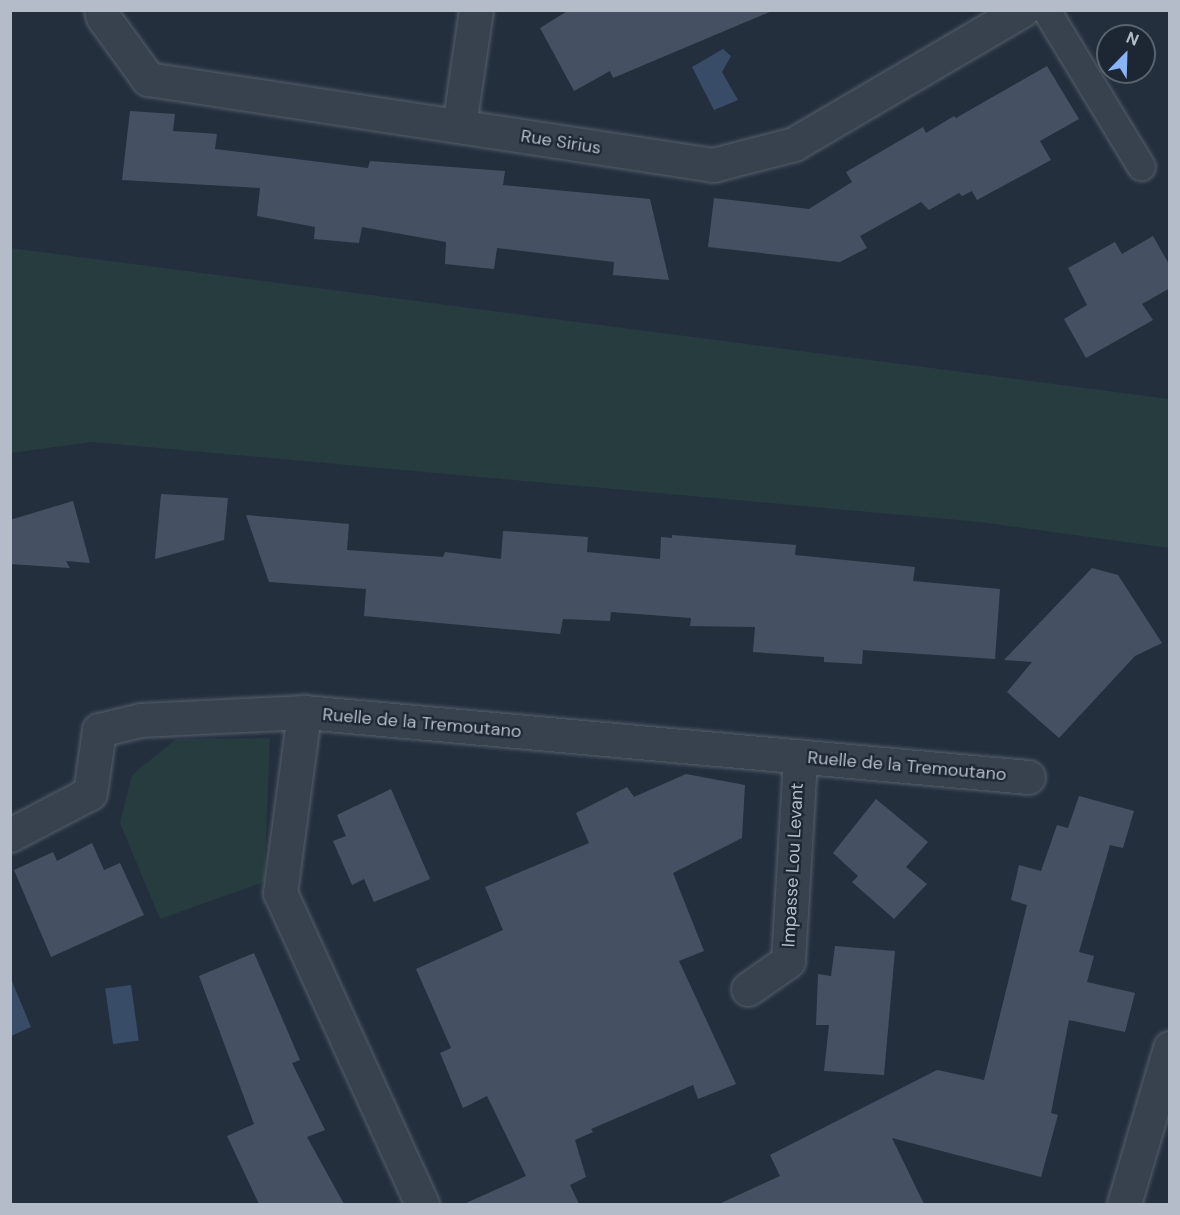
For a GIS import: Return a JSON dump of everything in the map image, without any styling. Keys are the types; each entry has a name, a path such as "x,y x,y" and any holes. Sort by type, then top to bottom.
{"street":[{"name":"Rue Sirius","path":"102,10 103,17 148,79 713,165 794,144 1022,10"},
{"path":"459,126 476,10"},
{"path":"10,834 90,794 99,730 141,720 304,712"},
{"name":"Ruelle de la Tremoutano","path":"422,1204 280,893 304,712 1028,777"},
{"name":"Impasse Lou Levant","path":"748,989 788,961 800,756"},
{"path":"1124,1204 1170,1048"}],"lane":[{"path":"1046,10 1141,166"}],"green space":[{"path":"10,248 1169,399 1169,548 980,522 92,442 11,453"},
{"path":"270,738 264,882 160,919 120,823 132,775 176,739"}],"water":[{"path":"723,49 731,56 722,72 738,100 714,110 692,67"},
{"path":"11,979 31,1027 10,1036"},
{"path":"131,985 139,1040 113,1044 105,989"}],"building":[{"path":"569,10 772,11 613,78 610,71 574,91 540,28"},
{"path":"1047,66 1079,119 1040,141 1051,160 977,200 972,191 962,196 959,193 929,210 921,202 860,236 867,248 840,262 708,247 714,198 809,209 852,182 846,172 923,127 926,133"},
{"path":"130,111 175,114 173,131 217,134 215,149 368,168 370,161 505,171 503,185 650,199 669,280 613,275 614,262 497,248 494,269 445,264 446,242 362,227 359,243 314,239 315,227 257,216 260,188 122,180"},
{"path":"1153,236 1170,266 1170,288 1142,304 1153,320 1086,358 1064,319 1087,305 1068,268 1115,242 1122,254"},
{"path":"161,494 228,498 224,540 155,559"},
{"path":"73,501 90,563 66,561 70,568 10,564 10,520"},
{"path":"246,515 349,524 347,550 443,557 445,552 501,559 503,531 588,537 587,552 660,559 661,537 672,538 672,535 796,545 795,555 915,567 913,581 1000,589 995,659 863,650 862,664 824,662 824,657 753,652 755,627 690,626 691,618 611,612 610,621 563,619 560,634 364,616 366,589 269,582"},
{"path":"1092,568 1118,575 1162,643 1135,656 1059,738 1007,692 1032,662 1004,660"},
{"path":"686,774 745,785 742,838 673,873 704,951 679,961 736,1084 698,1099 693,1085 591,1129 593,1132 575,1140 586,1177 570,1185 579,1204 464,1204 526,1176 487,1096 463,1108 440,1053 451,1048 416,969 503,930 485,887 589,843 576,813 627,787 634,797"},
{"path":"391,789 430,879 374,902 364,879 352,885 333,841 346,836 337,815"},
{"path":"1079,796 1134,811 1123,848 1110,845 1079,952 1094,956 1087,982 1135,993 1125,1032 1069,1020 1051,1113 1058,1115 1041,1177 892,1138 924,1204 719,1204 780,1176 770,1155 937,1070 984,1080 1027,905 1011,900 1019,865 1041,871 1057,825 1068,828"},
{"path":"876,799 928,842 906,867 927,884 894,919 852,882 858,876 833,853"},
{"path":"92,843 104,870 120,863 144,915 51,957 14,870 53,852 57,861"},
{"path":"835,946 895,951 884,1075 824,1071 829,1025 816,1025 818,974 831,976"},
{"path":"254,953 300,1060 292,1063 325,1130 307,1137 344,1204 259,1204 227,1136 254,1124 199,976"}]}
